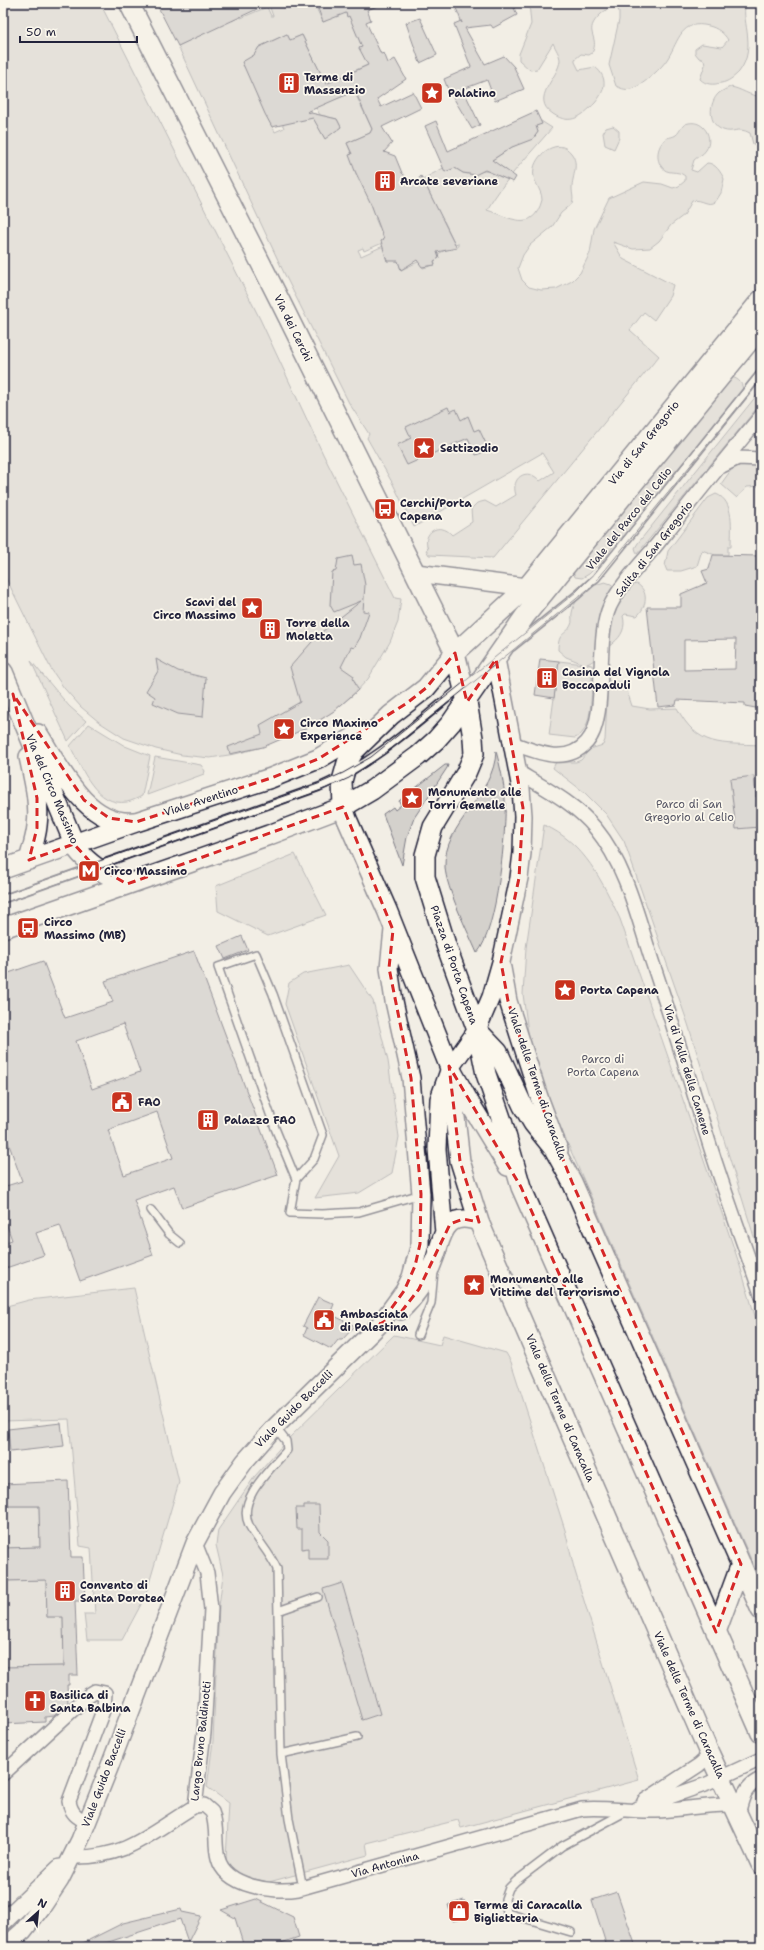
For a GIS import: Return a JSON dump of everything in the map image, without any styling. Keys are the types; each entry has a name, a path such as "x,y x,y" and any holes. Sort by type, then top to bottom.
{"main road":[{"name":"Via dei Cerchi","path":"129,3 416,573 455,654"},
{"name":"Via di San Gregorio","path":"534,592 761,300"},
{"name":"Via di San Gregorio","path":"534,592 761,327"},
{"path":"522,1187 469,1102 450,1068 343,807 342,777 347,763 354,751 391,715 426,688 455,654 534,592"},
{"path":"3,928 269,835 343,807 372,790 423,751 444,732 465,694 496,659 517,627 534,592"},
{"name":"Piazza di Porta Capena","path":"455,654 465,694 474,744 472,759 436,821 430,837 424,863 425,877 430,898 477,1030"},
{"name":"Via del Circo Massimo","path":"3,672 74,844 82,855 94,866 112,878 127,884"},
{"name":"Via del Circo Massimo","path":"13,694 62,771 84,800 109,818 125,823 136,822"},
{"name":"Via del Circo Massimo","path":"13,694 33,774 37,798 37,828 29,860"},
{"name":"Viale Aventino","path":"3,869 136,822 291,771 318,759 391,715"},
{"path":"477,1030 486,1074 522,1187 761,1733"},
{"name":"Viale delle Terme di Caracalla","path":"477,1030 498,1052 533,1124 554,1149 572,1182 761,1610"},
{"name":"Viale delle Terme di Caracalla","path":"450,1068 452,1102 460,1161 479,1222 710,1755 761,1864"},
{"path":"716,1632 741,1564"}],"street":[{"name":"Salita di San Gregorio","path":"512,743 547,755 558,756 573,752 583,746 590,738 596,720 603,635 610,606 626,582 761,416"},
{"path":"716,470 738,458 761,459"},
{"path":"416,573 534,592"},
{"name":"Piazza di Porta Capena","path":"477,1030 491,997 501,962 519,878 522,853 523,808 518,772 496,659"},
{"name":"Via di Valle delle Camene","path":"518,772 561,798 588,820 605,841 616,859 628,889 668,1008 712,1152 761,1294"},
{"path":"380,1324 404,1291 415,1266 420,1244 421,1194 411,1078 394,1001 389,968 394,930"},
{"name":"Viale delle Terme di Caracalla","path":"501,962 508,1001 520,1040 546,1117 572,1182"},
{"path":"444,1233 437,1158 438,1111 441,1092 450,1068 477,1030"},
{"path":"380,1324 401,1312 419,1289 434,1261 444,1233 450,1224 458,1219 479,1222"},
{"name":"Viale Guido Baccelli","path":"5,1947 30,1923 60,1880 88,1823 195,1543 233,1476 274,1427 380,1324"},
{"name":"Largo Bruno Baldinotti","path":"71,1857 98,1856 124,1849 151,1835 195,1806 204,1726 211,1609 207,1574 195,1543"},
{"path":"3,1774 69,1715 90,1694 96,1691 106,1693 104,1708 69,1801 71,1810 76,1816 88,1823"},
{"path":"628,1811 699,1765 710,1755"},
{"path":"628,1811 720,1777 761,1759"},
{"path":"735,1810 748,1787 761,1779"},
{"name":"Via Antonina","path":"195,1806 204,1805 212,1812 220,1866 229,1875 246,1884 274,1891 287,1891 303,1888 582,1809 601,1808 628,1811 657,1811 714,1804 735,1810"},
{"name":"Viale Guido Baccelli","path":"3,1922 71,1857"}],"lane":[{"name":"Viale del Parco del Celio","path":"496,659 577,595 596,578 761,374"},
{"path":"3,899 299,794 342,777 465,694"},
{"path":"296,1178 314,1159 323,1135 273,994 256,954 218,967 272,1121 296,1178 290,1213 322,1214 359,1212 421,1194"},
{"path":"151,1210 169,1234 180,1243"},
{"path":"418,1335 432,1296 434,1261"},
{"path":"274,1427 286,1441 287,1450 255,1488 248,1500 245,1511 248,1523 273,1560 277,1569 281,1754 290,1819 303,1888"},
{"path":"278,1611 318,1597"},
{"path":"281,1754 357,1737"},
{"path":"571,1932 507,1913 505,1899 509,1888 562,1846 628,1811"}],"highlighted area":[{"path":"455,653 467,702 496,659 523,808 519,878 501,962 508,1001 546,1117 572,1182 741,1564 716,1632 521,1187 449,1066 460,1161 479,1222 463,1219 450,1224 419,1289 401,1312 380,1324 404,1291 415,1266 420,1244 421,1194 411,1078 389,968 393,930 343,807 127,884 92,864 74,844 29,860 37,828 37,798 13,694 84,800 109,818 136,822 271,778 318,759 407,703 426,688"}],"green space":[{"path":"3,3 100,3 260,319 323,454 395,598 401,599 398,622 390,642 368,679 353,695 334,711 309,727 259,748 210,758 182,755 156,749 124,738 99,722 81,707 64,688 51,669 3,572"},
{"path":"275,3 318,3 320,8 317,10 323,22 326,21 329,3 347,13 347,16 350,16 362,47 359,48 360,50 365,48 372,63 349,73 329,91 321,75 322,73 321,74 302,35 290,40 287,34 259,47 253,57 243,62 243,66 250,67 258,99 260,99 275,132 284,128 282,123 302,116 309,108 325,138 341,127 337,119 320,115 311,99 337,95 339,98 353,92 355,93 372,129 370,133 347,143 358,170 355,171 359,181 363,180 373,203 371,204 377,216 375,218 379,227 383,226 387,241 364,251 363,248 358,250 361,256 390,243 386,257 387,261 394,257 396,261 398,261 401,270 422,260 423,268 434,265 434,261 439,258 438,254 453,246 454,248 458,246 458,243 455,244 444,221 442,220 423,179 449,165 463,173 475,175 485,171 501,177 505,169 491,161 512,147 535,136 538,132 535,126 541,124 541,121 552,128 509,178 487,210 512,219 526,220 533,217 542,200 542,196 533,173 539,157 549,149 561,146 566,148 574,157 575,170 572,184 572,204 561,213 552,227 530,245 523,255 518,268 522,280 529,287 541,290 556,289 572,281 580,273 590,253 594,229 609,198 644,182 662,184 673,188 679,186 685,181 685,176 679,173 666,171 659,162 658,151 661,144 667,138 676,135 683,126 689,123 699,124 708,135 709,140 706,150 694,160 691,170 697,172 707,163 715,166 724,179 721,193 716,201 710,204 695,200 692,201 684,215 671,225 659,241 650,248 633,249 613,242 623,259 673,285 670,296 654,320 644,312 630,330 659,356 493,558 429,555 426,550 428,549 427,538 429,533 437,529 447,531 452,535 472,522 471,509 477,503 485,501 496,507 516,495 515,484 521,476 530,474 540,481 554,472 542,453 414,527 393,484 367,438 369,434 349,403 285,275 178,46 231,19 232,21 240,16 241,18 267,7 271,16 273,16 269,5"},
{"path":"529,3 747,3 745,15 748,42 745,62 739,72 731,79 724,82 710,84 700,79 705,65 704,60 699,58 695,53 695,49 702,44 722,47 728,40 722,33 712,27 700,25 692,26 687,28 682,33 665,62 652,75 634,88 622,89 616,86 609,65 619,20 619,11 615,7 609,8 595,20 592,25 594,47 592,53 589,55 581,54 575,59 579,70 595,67 599,71 604,80 601,94 595,103 576,118 559,118 546,108 544,101 544,95 555,74 560,60 553,43 537,69 530,70 519,60 519,54 531,24"},
{"path":"730,87 753,95 761,96 761,146 753,144 750,133 746,131 727,131 714,124 711,108 715,97"},
{"path":"613,126 619,131 619,138 614,149 605,145 603,133 606,128"},
{"path":"731,377 740,382 743,393 726,410 718,422 668,480 654,502 643,512 627,534 617,540 607,556 589,574 582,578 575,577 573,571"},
{"path":"761,390 761,403 637,554 635,548 638,543"},
{"path":"736,463 761,464 761,486 747,487 737,498 721,484"},
{"path":"716,494 726,503 731,516 731,547 728,547 728,555 715,555 702,550 697,566 681,571 667,571 665,566 668,551 708,498"},
{"path":"605,582 611,584 617,589 637,584 641,587 645,595 645,604 637,616 625,614 623,616 624,628 619,637 595,659 587,664 592,665 591,706 586,726 581,734 575,738 549,735 559,661 584,664 566,657 558,650 559,640 572,624 572,615 576,602 588,589"},
{"path":"31,661 69,706 86,721 68,741"},
{"name":"Parco di San Gregorio al Celio","path":"608,681 624,682 632,706 650,709 677,708 685,721 702,737 722,743 761,745 761,1237 755,1240 688,1024 624,841 606,814 585,793 553,768 556,762 576,762 581,760 590,749 603,745 605,740"},
{"path":"89,724 125,746 150,756 142,796 127,802 116,802 107,798 91,784 70,746"},
{"path":"496,751 503,780 505,799 502,855 495,903 490,924 484,942 477,953 453,898 446,876 445,867 447,851 452,837 487,782 493,767"},
{"path":"155,757 201,765 205,771 204,774 147,795"},
{"path":"445,765 448,765 447,768 414,818 407,837 402,865 383,814 393,807 395,810 401,805 399,801"},
{"name":"Parco di Porta Capena","path":"544,825 571,842 591,864 620,919 740,1266 761,1336 761,1582 544,1090 529,1040 523,994 526,948"},
{"path":"295,854 326,915 268,936 218,911 216,886"},
{"path":"349,965 373,1001 388,1061 399,1137 392,1173 359,1193 315,1198 339,1156 285,1004 289,983 303,974"},
{"path":"134,1288 179,1482 145,1597 122,1640 87,1640 84,1614 95,1614 91,1548 80,1546 69,1419 3,1421 3,1307 29,1300"},
{"path":"394,1335 440,1345 443,1335 506,1353 511,1362 565,1530 574,1568 639,1780 461,1828 458,1820 366,1843 368,1855 269,1882 246,1877 235,1873 226,1860 229,1803 207,1787 213,1741 219,1606 223,1575 216,1545 218,1530 255,1476 286,1441"},
{"path":"3,1506 39,1506 40,1547 3,1548"},
{"path":"46,1580 47,1617 63,1617 64,1666 3,1667 3,1581"}],"building":[{"path":"156,3 270,3 178,46"},
{"path":"316,3 380,3 380,5 367,10 371,20 366,22 381,54 384,53 388,63 395,59 406,79 377,99 381,107 413,92 421,108 382,127 392,143 384,152 395,156 402,173 414,184 421,176 457,248 437,252 439,258 434,261 435,265 422,267 417,260 401,270 398,261 387,261 381,241 384,239 371,204 349,155 352,154 347,143 370,133 372,129 355,91 307,112 337,119 341,127 325,139 313,118 272,127 265,114 242,62 254,55 259,47 287,34 290,40 302,35 326,84 368,65 359,48 362,47 349,16 347,17 346,13 323,22"},
{"path":"454,3 512,3 517,15 493,28 491,25 465,28 485,64 504,56 514,67 524,89 495,101 487,80 463,89 480,125 472,129 447,87 444,79 471,67 454,24 461,21 462,23"},
{"path":"420,18 437,55 420,63 406,23"},
{"path":"536,111 542,124 536,126 538,132 533,139 512,147 492,160 516,177 513,182 485,170 475,175 463,173 455,168 445,172 425,126 436,121 448,151"},
{"path":"448,407 450,412 456,409 461,420 468,416 474,431 479,429 489,450 476,455 468,438 407,465 397,445 411,438 406,427"},
{"path":"713,555 761,556 759,614 761,614 761,709 745,706 745,703 677,700 676,705 658,707 647,607 681,607 681,594 707,583 702,571 709,569","holes":["736,639 735,669 684,670 684,640"]},
{"path":"352,556 354,565 361,564 365,585 363,611 369,612 360,638 354,648 351,647 341,667 354,676 353,678 358,690 334,711 309,727 263,747 230,754 228,747 262,734 260,725 300,702 290,667 318,635 361,601 334,612 330,605 332,572 336,571 338,559"},
{"path":"156,659 178,671 206,678 203,717 178,714 153,703 155,697 146,691 158,671"},
{"name":"Casina del Vignola Boccapaduli","path":"540,659 559,661 554,698 535,695"},
{"path":"754,776 756,797 761,796 761,825 760,827 736,829 730,779"},
{"path":"242,936 248,950 225,959 219,946"},
{"name":"Palazzo FAO","path":"194,951 278,1175 182,1208 174,1186 134,1200 153,1255 80,1281 60,1225 36,1233 44,1255 3,1269 3,1243 12,1240 3,1214 3,1187 22,1181 3,1128 3,975 43,961 65,1018 113,1002 105,981","holes":["123,1024 140,1072 92,1089 76,1041","157,1112 173,1158 124,1175 108,1130"]},
{"name":"Ambasciata di Palestina","path":"318,1297 334,1304 330,1314 355,1326 342,1340 338,1340 331,1349 304,1335 307,1328 303,1326"},
{"path":"61,1423 64,1446 10,1452 8,1429"},
{"name":"Convento di Santa Dorotea","path":"68,1481 71,1557 83,1557 85,1601 75,1601 78,1675 69,1675 69,1685 67,1685 68,1703 54,1716 45,1717 45,1722 3,1724 3,1667 64,1666 63,1617 47,1617 46,1580 3,1581 3,1548 40,1547 39,1506 3,1506 3,1484"},
{"path":"304,1505 319,1505 320,1532 328,1540 328,1559 308,1559 308,1548 302,1549 302,1529 297,1529 296,1508 304,1508"},
{"path":"342,1583 380,1714 362,1720 323,1589"},
{"path":"617,1892 636,1947 607,1947 592,1900"},
{"path":"256,1899 293,1917 299,1937 269,1947 244,1947 235,1918 221,1910"},
{"path":"464,1900 469,1917 453,1921 448,1905"},
{"path":"181,1909 182,1912 201,1916 188,1942 180,1919 93,1947 82,1947 81,1944 123,1923"}],"tram line":[{"path":"3,895 318,784 343,773 371,757 576,592 593,575 761,367"},
{"path":"3,903 327,788 349,778 386,753 592,586 761,379"}],"place":[{"name":"Terme di Massenzio","path":"289,83"},
{"name":"Palatino","path":"432,93"},
{"name":"Arcate severiane","path":"385,181"},
{"name":"Settizodio","path":"424,448"},
{"name":"Cerchi/Porta Capena","path":"385,509"},
{"name":"Scavi del Circo Massimo","path":"252,608"},
{"name":"Torre della Moletta","path":"270,629"},
{"name":"Casina del Vignola Boccapaduli","path":"547,678"},
{"name":"Circo Maximo Experience","path":"284,729"},
{"name":"Monumento alle Torri Gemelle","path":"412,798"},
{"name":"Circo Massimo","path":"89,871"},
{"name":"Circo Massimo (MB)","path":"28,928"},
{"name":"Porta Capena","path":"565,990"},
{"name":"FAO","path":"122,1102"},
{"name":"Palazzo FAO","path":"208,1120"},
{"name":"Monumento alle Vittime del Terrorismo","path":"474,1285"},
{"name":"Ambasciata di Palestina","path":"324,1320"},
{"name":"Convento di Santa Dorotea","path":"65,1591"},
{"name":"Basilica di Santa Balbina","path":"35,1701"},
{"name":"Terme di Caracalla Biglietteria","path":"459,1911"}]}
